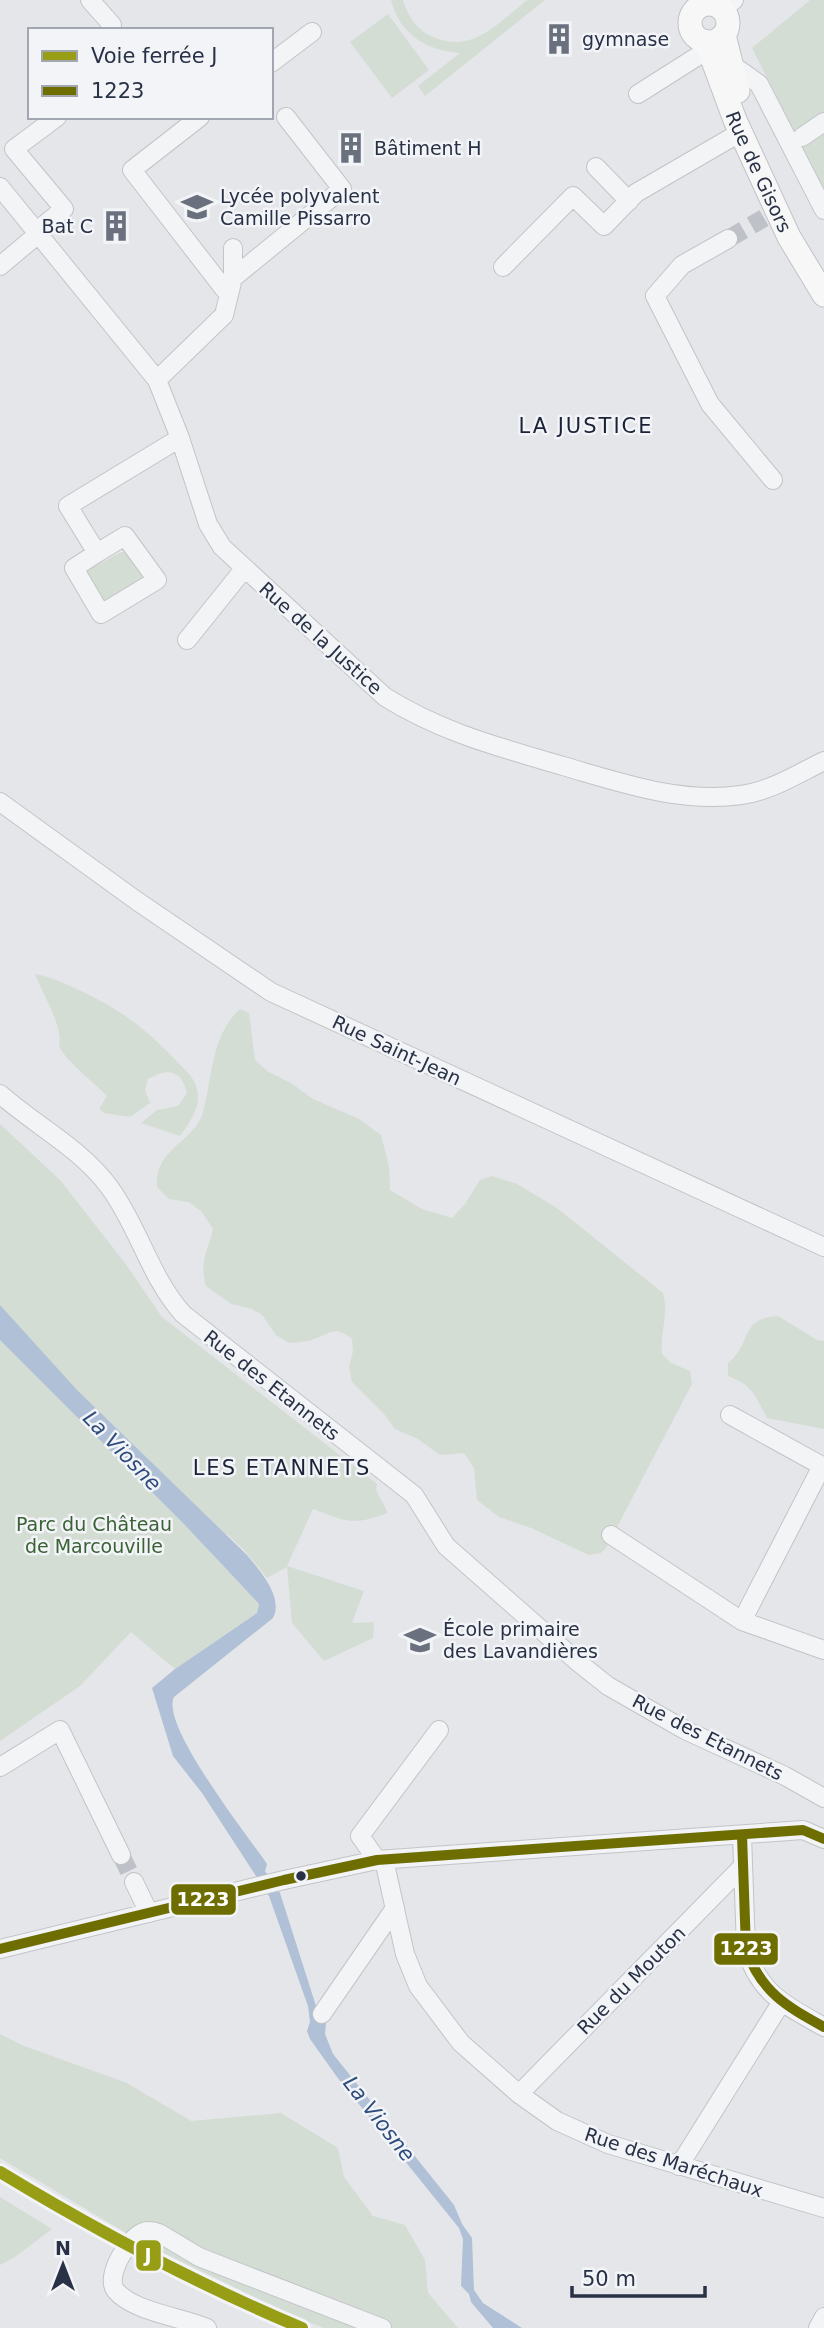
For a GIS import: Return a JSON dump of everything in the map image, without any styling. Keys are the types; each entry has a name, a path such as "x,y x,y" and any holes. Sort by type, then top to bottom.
{"main road":[{"path":"710,4 728,23 713,42 697,38 691,31 690,19 710,4"},
{"name":"Rue de Gisors","path":"713,42 731,64 739,95 801,230 824,271"},
{"name":"Rue de Gisors","path":"713,42 741,132 771,214 789,237 824,295"}],"street":[{"path":"90,0 112,25"},
{"path":"273,61 312,32"},
{"path":"638,94 713,42"},
{"path":"731,64 759,84 824,210"},
{"path":"231,286 342,189 286,117"},
{"path":"0,266 64,209 14,149 54,119"},
{"path":"197,119 132,170 231,286"},
{"path":"802,137 824,122"},
{"path":"503,267 573,196 604,226 636,193 741,132"},
{"path":"596,167 629,201"},
{"name":"Rue de la Justice","path":"0,187 157,380 208,524 222,547 385,697 458,735 627,784 670,793 708,797 739,796 758,791 824,761"},
{"path":"729,239 682,265 655,296 710,404 773,481"},
{"path":"157,380 224,315 231,286 233,248"},
{"path":"97,553 68,506 180,439"},
{"path":"125,536 157,580 101,614 74,568 97,553 125,536"},
{"path":"187,640 244,569"},
{"name":"Rue Saint-Jean","path":"0,802 137,901 271,992 824,1247"},
{"path":"0,1081 17,1109"},
{"name":"Rue des Etannets","path":"0,1094 86,1161 102,1178 119,1202 164,1288 183,1314 414,1495 446,1546 579,1664 608,1686 685,1730 785,1776 824,1798"},
{"path":"730,1415 822,1466 742,1621"},
{"path":"611,1535 742,1621 824,1650"},
{"path":"0,1767 60,1730 121,1855"},
{"name":"Rue des Maréchaux","path":"439,1730 360,1836 381,1860 405,1954 418,1986 461,2043 519,2094 557,2122 608,2144 824,2208"},
{"path":"0,1949 381,1860 803,1830 822,1833"},
{"path":"742,1835 747,1949 750,1961 760,1982 781,2003 824,2027"},
{"name":"Rue du Mouton","path":"519,2094 743,1866"},
{"path":"134,1882 149,1913"},
{"path":"322,2014 395,1908"},
{"path":"679,2166 781,2003"},
{"path":"207,2328 141,2307 117,2293 112,2278 114,2271 135,2238 143,2232 159,2232 199,2257 382,2328"},
{"path":"818,2328 824,2318"}],"green space":[{"path":"391,0 403,0 411,19 425,33 438,39 460,42 480,36 528,0 545,0 425,96 418,86 460,53 436,48 416,38 401,23"},
{"path":"810,0 824,0 824,190 752,48"},
{"path":"388,14 429,70 392,98 350,42"},
{"path":"121,552 128,552 144,575 143,581 104,603 86,574 90,569"},
{"path":"35,974 64,983 114,1008 151,1036 189,1074 197,1090 197,1106 180,1136 141,1123 157,1110 178,1106 187,1093 181,1079 173,1073 162,1073 148,1079 145,1090 150,1103 130,1117 104,1113 99,1109 107,1096 74,1065 59,1046 60,1038 55,1020"},
{"path":"240,1009 249,1013 255,1060 267,1071 291,1083 313,1099 359,1119 381,1135 389,1166 390,1190 422,1209 452,1218 465,1204 480,1180 492,1176 517,1184 557,1208 663,1293 665,1308 662,1354 671,1363 690,1371 692,1384 601,1553 589,1555 531,1528 499,1517 477,1500 474,1468 464,1453 440,1455 418,1439 395,1429 352,1382 349,1367 353,1351 352,1339 341,1332 333,1331 311,1340 289,1343 276,1335 262,1315 252,1309 231,1304 206,1286 204,1263 213,1229 202,1212 189,1202 169,1199 157,1187 158,1175 166,1157 200,1120 221,1037"},
{"name":"Parc du Château de Marcouville","path":"0,1124 60,1180 125,1263 162,1317 377,1484 376,1490 388,1513 366,1520 350,1521 313,1509 287,1566 364,1591 352,1623 374,1622 373,1638 324,1661 292,1623 287,1567 267,1578 227,1534 210,1552 259,1604 257,1613 175,1669 131,1632 80,1686 0,1741"},
{"path":"778,1316 817,1340 824,1341 824,1429 767,1418 749,1388 728,1376 728,1363 741,1348 752,1326 757,1321"},
{"path":"0,2034 24,2046 127,2083 191,2121 281,2113 338,2148 344,2177 373,2216 405,2225 425,2260 428,2293 458,2328 324,2328 145,2244 0,2158"},
{"path":"0,2197 52,2229 0,2265"}],"water":[{"name":"La Viosne","path":"0,1305 77,1390 247,1555 269,1584 275,1601 273,1618 174,1697 173,1711 192,1755 267,1864 265,1871 280,1893 316,2006 326,2023 325,2034 333,2054 454,2205 472,2238 474,2290 483,2303 522,2328 493,2328 471,2302 469,2294 461,2286 463,2239 459,2228 337,2077 310,2039 307,2031 310,2022 308,2006 269,1896 202,1793 173,1756 152,1688 257,1613 259,1604 183,1523 0,1340"}],"tunnel":[{"path":"728,239 764,218"},
{"path":"121,1855 134,1882"}],"rail line":[{"name":"J","path":"0,2172 148,2256 302,2328"}],"transit line":[{"name":"1223","path":"0,1949 377,1860 803,1830 824,1839"},
{"name":"1223","path":"742,1835 746,1949 752,1964 776,1996 824,2027"}],"place":[{"name":"gymnase","path":"559,39"},
{"name":"Bâtiment H","path":"351,148"},
{"name":"Lycée polyvalent Camille Pissarro","path":"197,207"},
{"name":"Bat C","path":"116,226"},
{"name":"École primaire des Lavandières","path":"420,1640"}],"district":[{"name":"LA JUSTICE","path":"586,426"},
{"name":"LES ETANNETS","path":"282,1468"}]}
